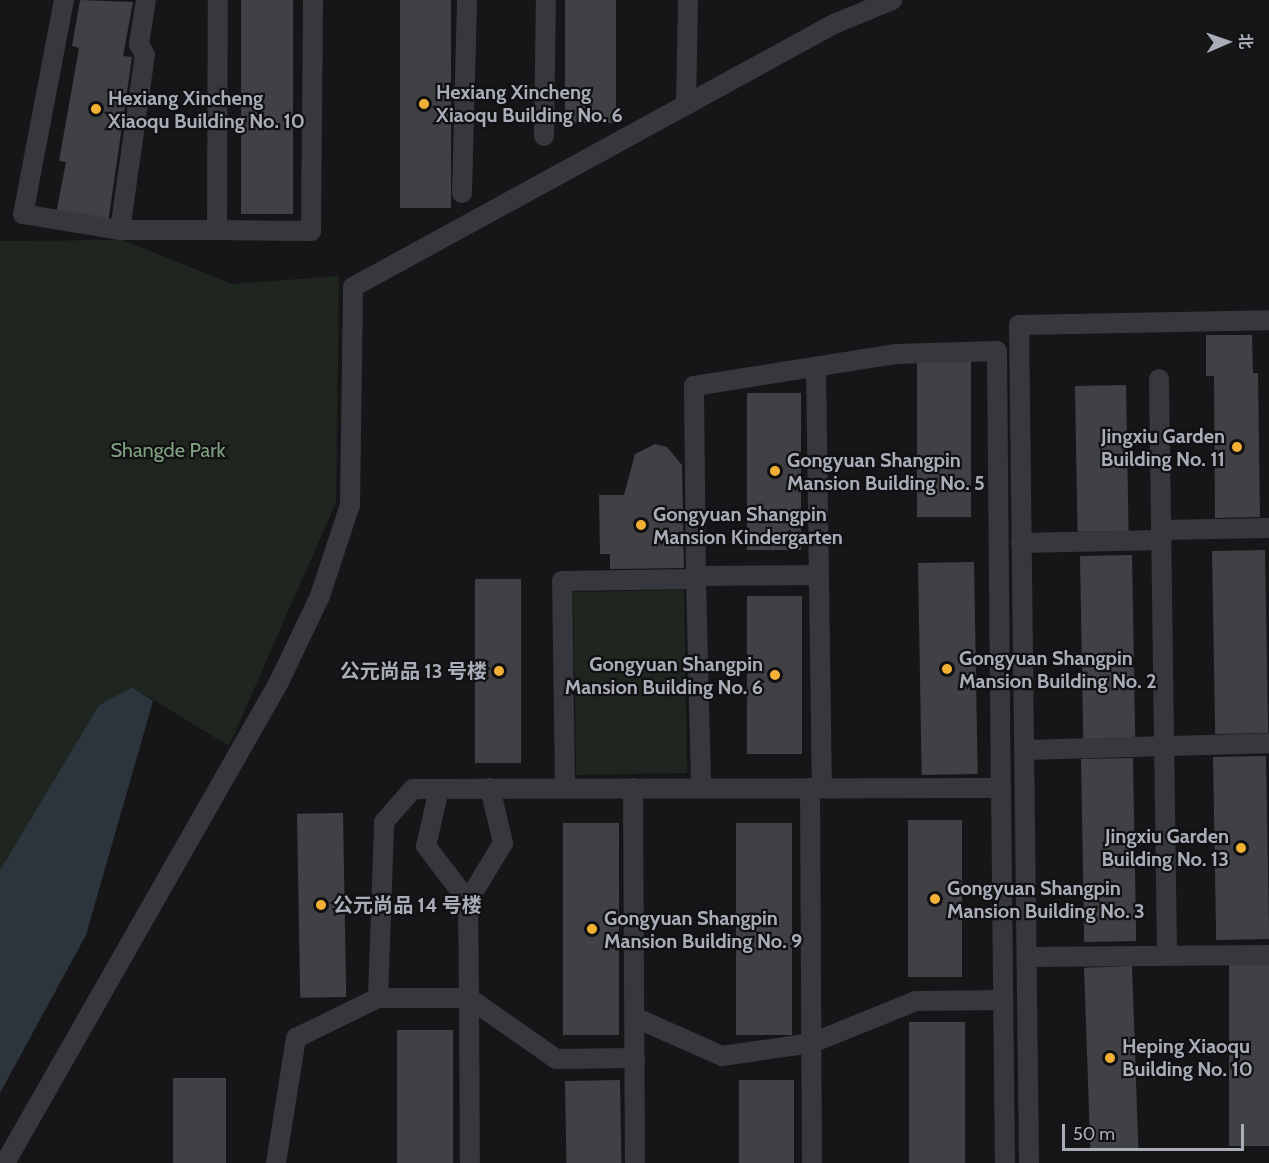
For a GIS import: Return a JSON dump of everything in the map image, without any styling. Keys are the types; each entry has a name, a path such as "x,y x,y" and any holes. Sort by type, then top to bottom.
{"street":[{"path":"64,0 23,214 120,230 310,231 313,0"},
{"path":"120,230 145,56 138,44 146,0"},
{"path":"217,230 218,0"},
{"path":"462,193 467,0"},
{"path":"544,136 546,0"},
{"path":"686,105 688,0"},
{"path":"4,1163 279,682 320,596 350,505 353,287 834,24 892,0"},
{"path":"1029,1163 1019,325 1269,320"},
{"path":"701,788 694,386 896,354 997,351 1005,1163"},
{"path":"812,1163 819,575 816,367"},
{"path":"1159,379 1167,955"},
{"path":"1022,543 1269,528"},
{"path":"565,788 562,581 819,575"},
{"path":"1024,750 1269,743"},
{"path":"470,1163 468,901 503,843 490,788"},
{"path":"633,788 635,1163"},
{"path":"378,998 384,822 413,789 1001,788"},
{"path":"439,789 426,846 468,901"},
{"path":"1027,957 1269,955"},
{"path":"276,1163 296,1038 378,998 469,998 556,1059 634,1058"},
{"path":"634,1017 722,1056 812,1043 916,1001 1003,1000"}],"green space":[{"name":"Shangde Park","path":"123,240 232,284 339,276 336,502 229,746 132,687 99,705 0,870 0,241"},
{"path":"684,590 687,773 576,775 573,592"}],"shaded area":[{"path":"132,687 153,701 86,935 0,1093 0,870 99,705"}],"building":[{"name":"Hexiang Xincheng Xiaoqu Building No. 10","path":"80,0 133,2 123,56 132,57 108,223 56,214 66,162 59,161 79,48 72,46"},
{"path":"241,0 293,0 293,214 241,214"},
{"name":"Hexiang Xincheng Xiaoqu Building No. 6","path":"400,0 451,0 451,208 400,208"},
{"path":"565,0 616,0 616,123 565,123"},
{"name":"Jingxiu Garden Building No. 11","path":"1206,335 1252,335 1253,373 1258,373 1260,517 1215,518 1214,376 1206,376"},
{"path":"917,360 971,360 971,517 917,517"},
{"path":"1126,385 1129,531 1078,532 1075,386"},
{"name":"Gongyuan Shangpin Mansion Building No. 5","path":"747,393 801,393 801,550 747,550"},
{"name":"Gongyuan Shangpin Mansion Kindergarten","path":"655,444 667,447 682,465 684,568 610,569 610,554 600,554 599,495 624,495 635,454"},
{"path":"1265,550 1268,733 1215,734 1212,551"},
{"path":"1132,555 1135,738 1083,739 1080,556"},
{"name":"Gongyuan Shangpin Mansion Building No. 2","path":"974,562 978,774 922,775 918,563"},
{"name":"公元尚品 13 号楼","path":"475,579 521,579 521,763 475,763"},
{"name":"Gongyuan Shangpin Mansion Building No. 6","path":"747,596 802,596 802,754 747,754"},
{"name":"Jingxiu Garden Building No. 13","path":"1266,756 1269,939 1216,940 1213,757"},
{"path":"1133,758 1136,941 1084,942 1081,759"},
{"name":"公元尚品 14 号楼","path":"343,813 346,997 300,998 297,814"},
{"name":"Gongyuan Shangpin Mansion Building No. 3","path":"908,820 962,820 962,977 908,977"},
{"name":"Gongyuan Shangpin Mansion Building No. 9","path":"563,823 619,823 619,1035 563,1035"},
{"path":"736,823 792,823 792,1035 736,1035"},
{"path":"1229,963 1269,963 1269,1146 1229,1146"},
{"name":"Heping Xiaoqu Building No. 10","path":"1132,966 1138,1149 1090,1151 1084,968"},
{"path":"909,1022 965,1022 965,1163 909,1163"},
{"path":"397,1030 453,1030 453,1163 397,1163"},
{"path":"173,1078 226,1078 226,1163 173,1163"},
{"path":"620,1080 621,1163 566,1163 565,1081"},
{"path":"739,1080 794,1080 794,1163 739,1163"}],"place":[{"name":"Hexiang Xincheng Xiaoqu Building No. 6","path":"424,104"},
{"name":"Hexiang Xincheng Xiaoqu Building No. 10","path":"96,109"},
{"name":"Jingxiu Garden Building No. 11","path":"1237,447"},
{"name":"Gongyuan Shangpin Mansion Building No. 5","path":"775,471"},
{"name":"Gongyuan Shangpin Mansion Kindergarten","path":"641,525"},
{"name":"Gongyuan Shangpin Mansion Building No. 2","path":"947,669"},
{"name":"公元尚品 13 号楼","path":"499,671"},
{"name":"Gongyuan Shangpin Mansion Building No. 6","path":"775,675"},
{"name":"Jingxiu Garden Building No. 13","path":"1241,848"},
{"name":"Gongyuan Shangpin Mansion Building No. 3","path":"935,899"},
{"name":"公元尚品 14 号楼","path":"321,905"},
{"name":"Gongyuan Shangpin Mansion Building No. 9","path":"592,929"},
{"name":"Heping Xiaoqu Building No. 10","path":"1110,1058"}]}
